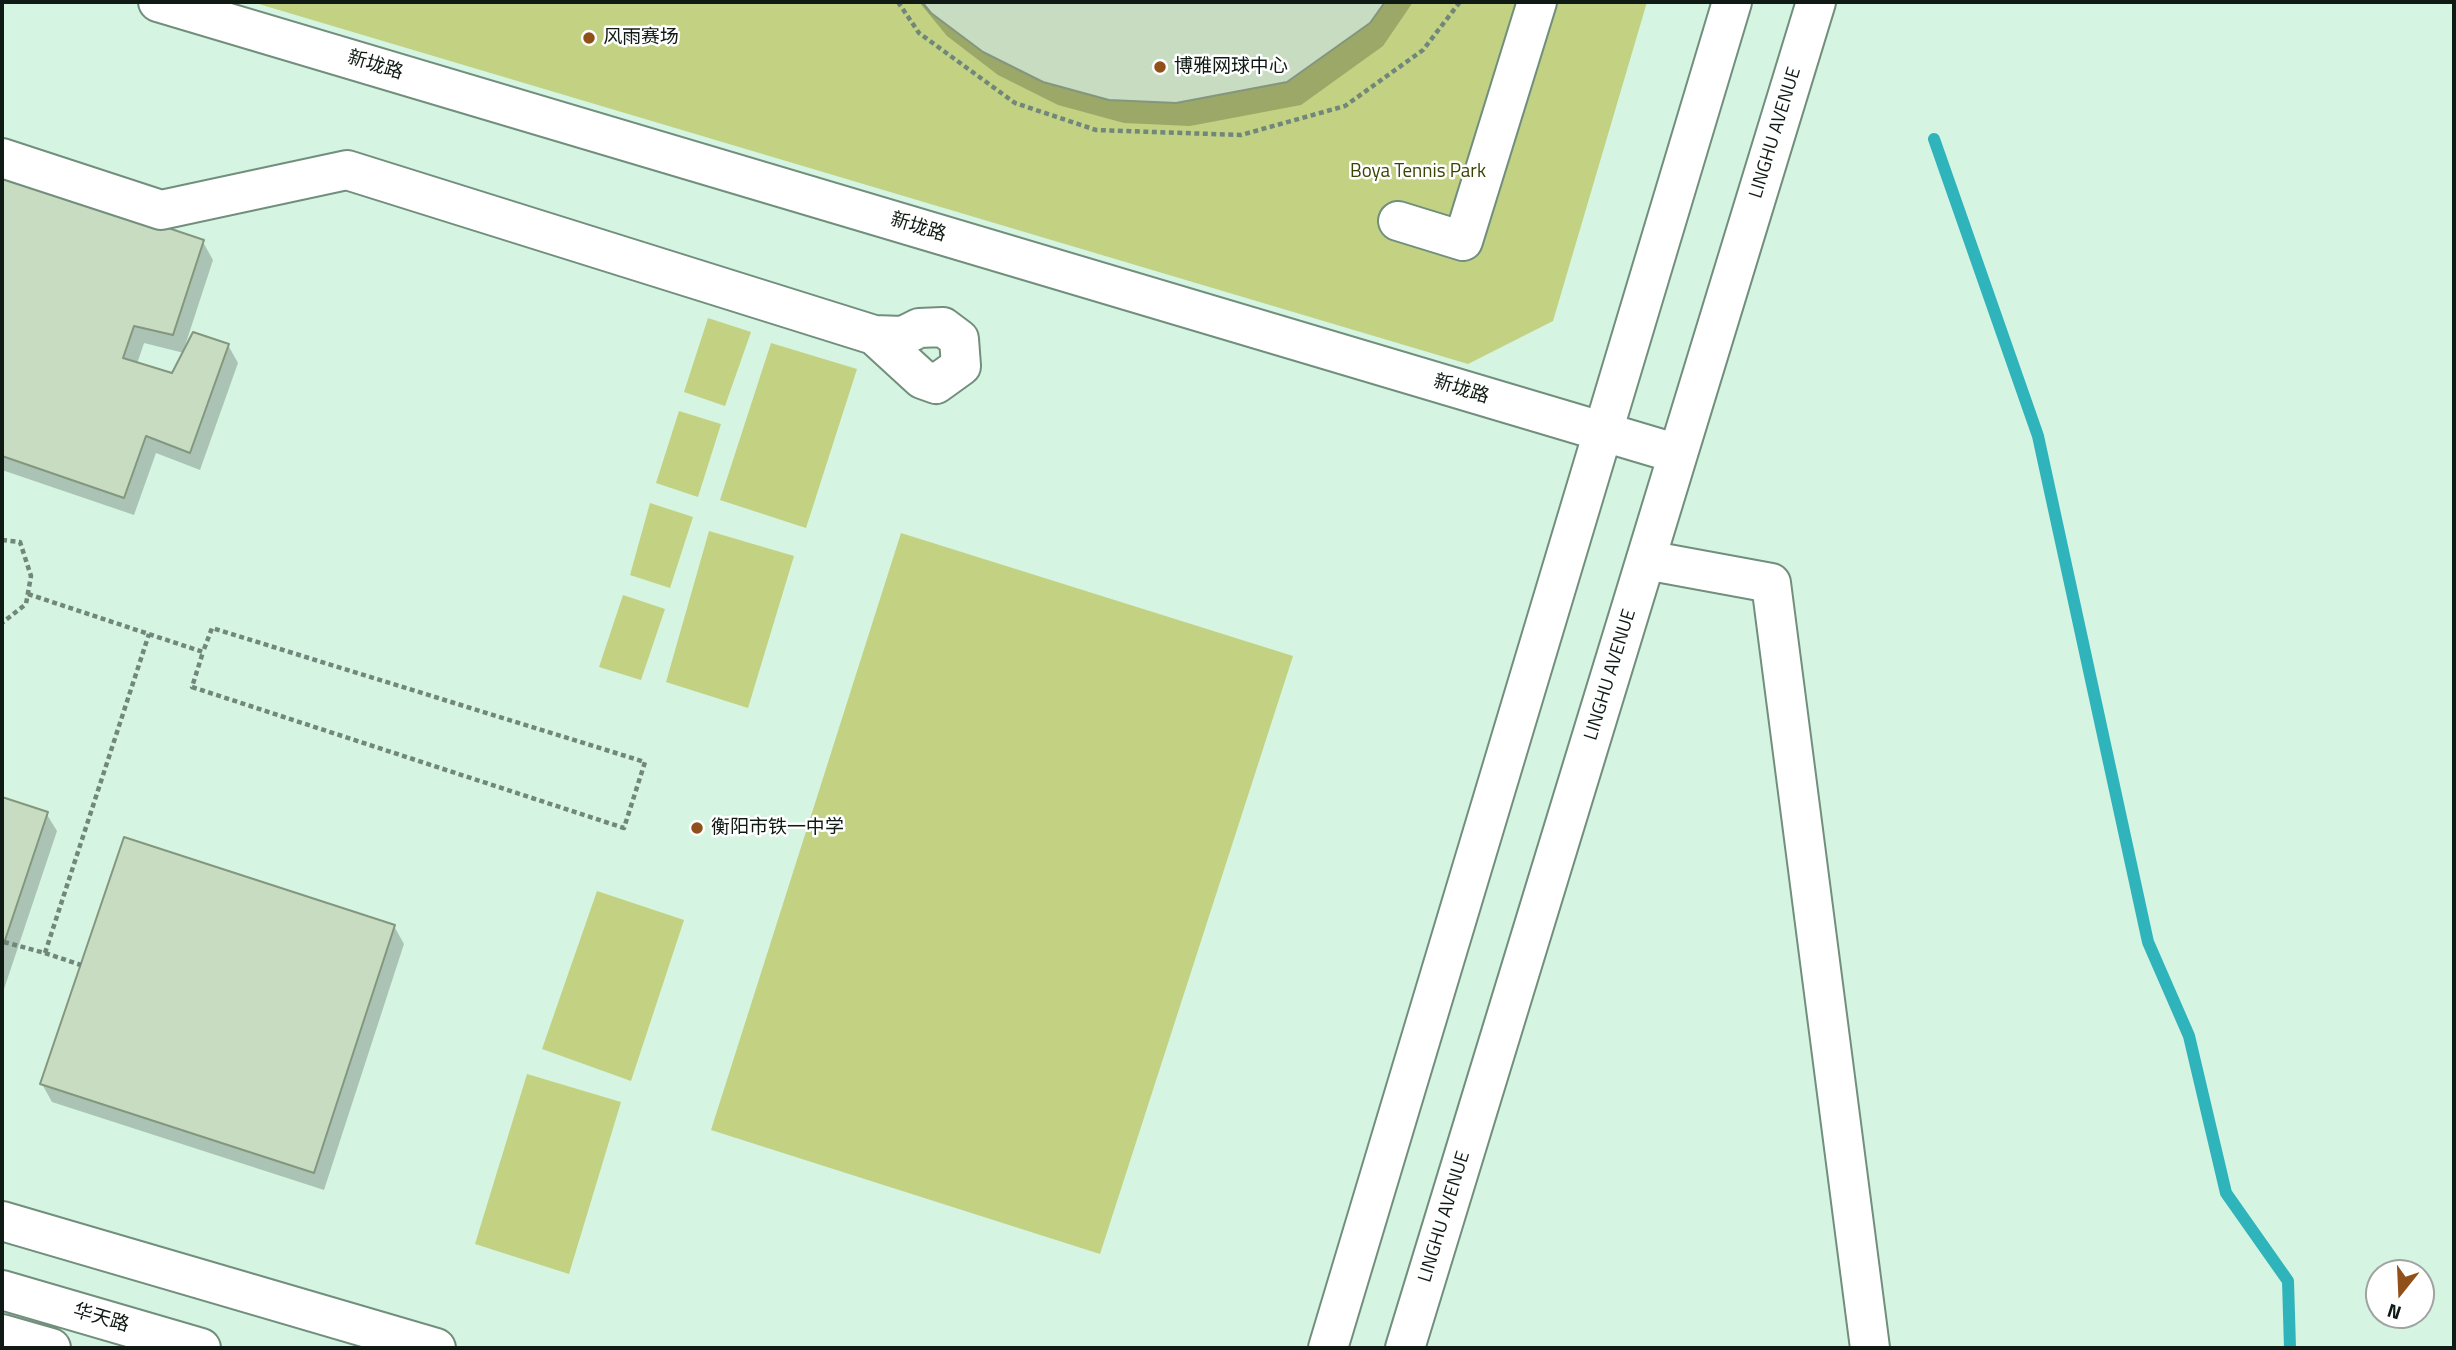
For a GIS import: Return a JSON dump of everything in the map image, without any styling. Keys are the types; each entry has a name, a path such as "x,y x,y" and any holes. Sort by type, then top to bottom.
{"main road":[{"name":"新垅路","path":"158,2 1678,454"},
{"path":"1398,221 1463,240 1537,2"},
{"path":"1328,1348 1732,2"},
{"name":"LINGHU AVENUE","path":"1405,1348 1816,2"},
{"path":"2,158 161,211 347,170 874,335"},
{"path":"1646,560 1771,583 1870,1348"},
{"path":"2,1221 436,1348"},
{"name":"华天路","path":"2,1290 201,1348"},
{"path":"2,1334 51,1348"}],"path":[{"path":"898,2 919,33 1015,103 1097,130 1241,135 1345,106 1423,50 1460,2"},
{"path":"2,540 20,542 31,576 26,604 2,622"},
{"path":"28,594 203,652"},
{"path":"212,628 645,762 624,828 192,687 203,652 212,628"},
{"path":"45,953 149,634"},
{"path":"4,942 80,965"}],"green space":[{"name":"Boya Tennis Park","path":"252,2 1647,2 1553,321 1468,364"},
{"path":"708,318 751,332 725,406 684,392"},
{"path":"771,343 857,369 806,528 720,500"},
{"path":"679,411 721,424 698,497 656,483"},
{"path":"650,503 693,517 670,588 630,575"},
{"path":"709,531 794,556 748,708 666,682"},
{"path":"901,533 1293,656 1100,1254 711,1130"},
{"path":"623,595 665,609 641,680 599,667"},
{"path":"597,891 684,920 631,1081 542,1049"},
{"path":"527,1074 621,1102 569,1274 475,1244"}],"building":[{"name":"博雅网球中心","path":"922,2 1385,2 1370,23 1287,82 1176,103 1109,100 1043,82 983,52 931,13"},
{"path":"2,172 204,240 173,335 134,326 123,358 172,373 193,332 229,344 190,453 146,436 124,498 2,456"},
{"path":"2,797 48,812 2,949"},
{"path":"124,837 395,925 314,1173 40,1084"}],"waterway":[{"path":"1934,139 2038,436 2148,942 2189,1036 2226,1193 2288,1281 2290,1348"}],"place":[{"name":"风雨赛场","path":"589,38"},
{"name":"博雅网球中心","path":"1160,67"},
{"name":"衡阳市铁一中学","path":"697,828"}]}
